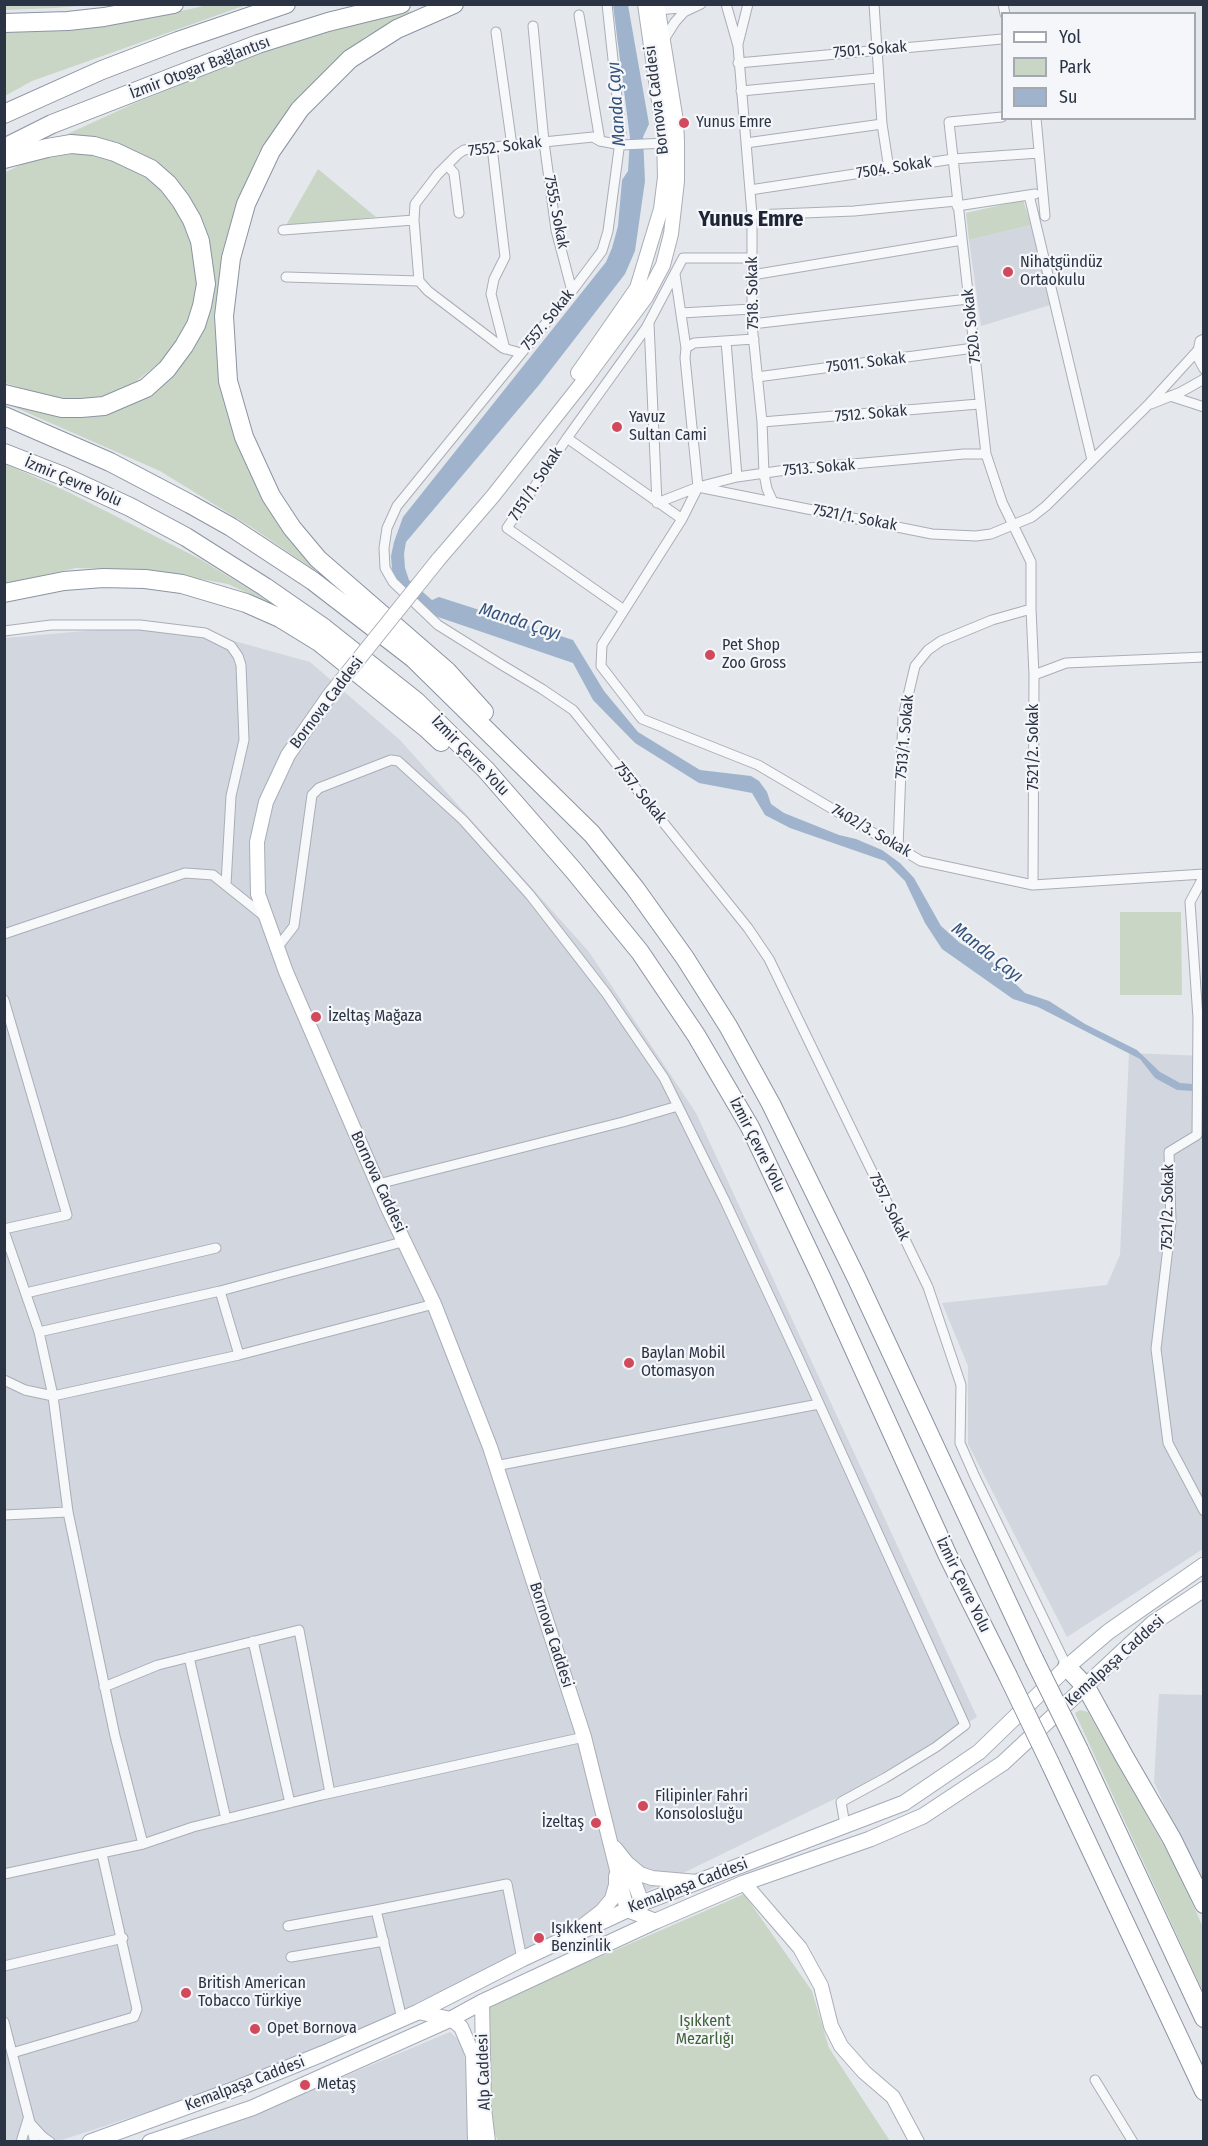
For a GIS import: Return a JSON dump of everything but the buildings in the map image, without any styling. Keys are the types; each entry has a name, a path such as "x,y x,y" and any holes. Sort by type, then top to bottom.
{"highway":[{"path":"4,22 68,21 174,4"},
{"name":"İzmir Otogar Bağlantısı","path":"4,114 102,70 286,4"},
{"name":"İzmir Otogar Bağlantısı","path":"4,148 52,124 258,44 328,22 401,4"},
{"path":"454,4 397,29 350,59 300,109 271,151 246,204 231,258 224,316 228,381 244,437 271,496 292,528 318,559 447,671 592,834"},
{"path":"4,159 47,147 71,144 94,146 115,152 152,169 168,184 192,220 205,263 206,284 196,325 184,346 167,369 146,388 104,406 81,408 62,408 4,394"},
{"name":"İzmir Çevre Yolu","path":"4,416 110,462 190,504 231,527 313,581 414,659 592,834 635,888 685,958 728,1026 771,1104 856,1277 1203,2018"},
{"name":"İzmir Çevre Yolu","path":"4,453 63,476 130,507 176,532 265,587 324,628 416,701 486,770 574,870 640,952 696,1035 750,1127 948,1556 1050,1763 1203,2091"},
{"path":"4,593 64,581 103,578 145,579 182,584 213,592 280,618 319,642 426,728 574,870"},
{"path":"1067,1667 1086,1687 1172,1839 1203,1904"}],"main road":[{"name":"Bornova Caddesi","path":"652,7 663,40 676,121 664,143"},
{"name":"Bornova Caddesi","path":"636,1909 612,1844 584,1737 464,1376 406,1241 378,1184 277,948 258,894 257,842 266,802 288,755 329,696 586,378 646,297 663,265 671,234 677,181 664,143 652,7"},
{"name":"Kemalpaşa Caddesi","path":"90,2142 238,2088 418,2012 570,1936 697,1882 904,1803 979,1752 1067,1667 1108,1632 1203,1565"},
{"name":"Kemalpaşa Caddesi","path":"150,2142 252,2108 451,2019 482,2002 656,1921 744,1883 870,1839 923,1816 1003,1763 1153,1623 1203,1589"},
{"name":"Bornova Caddesi","path":"570,1936 602,1911 612,1899 616,1885 612,1844"},
{"path":"612,1844 627,1863 640,1874 652,1878 697,1882"},
{"path":"627,1863 636,1909 630,1933"},
{"path":"744,1883 800,1948 821,1986 831,2026 841,2046 864,2072 893,2097 917,2142"},
{"path":"636,1909 656,1921"},
{"name":"Alp Caddesi","path":"482,2002 484,2108 488,2142"},
{"path":"418,2012 451,2019"},
{"name":"Alp Caddesi","path":"451,2019 461,2027 473,2055 475,2142"}],"street":[{"name":"7557. Sokak","path":"606,4 621,146 608,231 602,251 397,506 387,528 384,548 386,568 393,582 438,625 502,666 542,688 573,710 741,919 769,959 928,1287 961,1385 960,1443 1067,1667"},
{"name":"7518. Sokak","path":"726,4 738,46"},
{"name":"7518. Sokak","path":"748,4 738,46 738,63 752,215 752,324 762,422 764,474 766,489 773,502"},
{"path":"874,4 882,123 889,169"},
{"path":"652,7 697,6"},
{"path":"663,40 684,12 697,6"},
{"path":"579,15 600,141"},
{"name":"7555. Sokak","path":"533,26 544,142 556,230 572,291"},
{"path":"496,32 512,146"},
{"name":"7501. Sokak","path":"738,63 1001,39"},
{"path":"741,91 879,78"},
{"name":"7520. Sokak","path":"1001,117 949,122 986,454 1012,526"},
{"path":"1036,120 1044,216"},
{"path":"746,143 882,123"},
{"name":"7552. Sokak","path":"419,281 414,220 415,204 447,165 464,150 593,137 621,146 664,143"},
{"path":"492,147 505,257 494,279 491,294 505,349"},
{"name":"7504. Sokak","path":"750,190 953,159 1039,153"},
{"path":"447,165 454,173 459,213"},
{"path":"752,215 854,212 957,203 1042,192"},
{"path":"1029,195 1092,459"},
{"path":"283,230 414,220"},
{"path":"752,275 962,240"},
{"path":"567,438 649,323 683,258 752,258"},
{"path":"624,610 682,519 698,487 685,358 686,348 675,274"},
{"path":"286,277 419,281 428,291 505,349 521,353"},
{"path":"752,324 968,299"},
{"path":"681,313 752,309"},
{"path":"649,323 657,504"},
{"path":"686,348 694,343 754,339"},
{"path":"1203,339 1200,341 1197,356 1203,369"},
{"path":"726,341 737,477"},
{"name":"75011. Sokak","path":"758,377 974,348"},
{"name":"7521/1. Sokak","path":"698,487 932,534 976,536 991,534 1032,517 1046,506 1148,405 1199,349"},
{"path":"1148,405 1203,379"},
{"path":"1170,396 1203,407"},
{"name":"7512. Sokak","path":"762,422 979,404"},
{"name":"7151/1. Sokak","path":"624,610 507,528 567,438 657,504 682,519"},
{"name":"7513. Sokak","path":"657,504 698,487 737,477 786,470 986,454"},
{"path":"1012,526 1031,562 1031,609"},
{"name":"7521/2. Sokak","path":"1031,609 1034,675 1033,885"},
{"name":"7513/1. Sokak","path":"898,848 903,717 915,666 928,650 941,640 992,620 1031,609"},
{"name":"7402/3. Sokak","path":"624,610 602,645 601,666 642,719 758,765 921,861 1033,885 1203,875"},
{"path":"4,631 51,625 140,625 206,633 231,646 241,665 244,740 231,796 226,884"},
{"path":"1034,675 1066,663 1203,657"},
{"path":"277,948 294,926 312,795 319,788 391,760 398,761 463,820 530,895 606,993 664,1078 725,1201 889,1554 965,1725 936,1747 841,1802 845,1825"},
{"path":"4,934 185,873 213,875 266,917"},
{"name":"7521/2. Sokak","path":"1203,875 1190,902 1198,1018 1197,1135 1169,1152 1171,1222 1156,1349 1168,1443 1203,1511"},
{"path":"4,1000 67,1215 4,1230 39,1332 53,1396 68,1512 104,1687 143,1844"},
{"path":"378,1184 678,1106"},
{"path":"39,1332 220,1291 406,1241"},
{"path":"26,1293 216,1248"},
{"path":"220,1291 239,1355"},
{"path":"4,1380 25,1390 53,1396 239,1355 434,1304"},
{"path":"495,1466 819,1404"},
{"path":"4,1515 68,1512"},
{"path":"104,1687 158,1665 299,1630 330,1793"},
{"path":"253,1641 290,1803"},
{"path":"189,1657 226,1819"},
{"path":"4,1874 143,1844 193,1827 330,1793 584,1737"},
{"path":"12,2053 134,2018 137,2009 123,1938 102,1854"},
{"path":"288,1926 507,1884 522,1959"},
{"path":"376,1910 402,2019"},
{"path":"4,1966 123,1938"},
{"path":"291,1957 384,1941"},
{"path":"4,2022 35,2142"},
{"path":"1095,2080 1133,2142"},
{"path":"21,2142 28,2119"},
{"path":"28,2119 50,2142"}],"shaded area":[{"name":"Nihatgündüz Ortaokulu","path":"1031,225 1050,305 981,326 969,240"},
{"path":"130,627 209,634 310,662 400,740 589,952 696,1113 977,1717 855,1789 434,1995 313,2051 187,2099 65,2139 54,2142 5,2142 5,638"},
{"path":"1129,1053 1203,1056 1203,1549 1067,1637 968,1444 968,1366 942,1303 1107,1285 1120,1255"},
{"path":"1159,1694 1203,1695 1203,1888 1154,1782"},
{"path":"450,2032 460,2041 464,2053 471,2106 468,2141 179,2142 276,2105"}],"green space":[{"path":"5,4 90,5 5,10"},
{"path":"208,5 246,5 32,81 5,96 4,28 172,13"},
{"path":"410,9 409,13 365,37 298,97 258,154 233,219 218,331 258,486 316,571 251,527 160,471 5,403 55,413 147,395 209,300 173,178 139,153 104,141 61,137 133,104 235,62 315,35"},
{"path":"76,150 136,167 159,184 185,216 195,245 199,283 190,319 169,355 130,386 94,400 51,397 5,383 4,173 35,158"},
{"path":"318,169 376,217 285,227"},
{"path":"1023,200 1031,225 969,240 966,213"},
{"path":"4,463 70,493 200,559 281,609 228,584 149,570 76,568 5,584"},
{"path":"1120,912 1181,912 1182,995 1120,995"},
{"path":"1080,1710 1088,1712 1173,1862 1203,1927 1203,1992 1075,1713"},
{"name":"Işıkkent Mezarlığı","path":"744,1894 812,1991 829,2048 890,2141 498,2141 490,2123 487,2006"}],"water":[{"path":"613,5 628,5 649,124 643,137 645,181 635,251 625,274 539,385 406,542 405,568 409,580 432,600 439,597 573,640 604,691 638,732 700,770 751,776 759,781 767,792 771,804 784,813 882,850 900,863 914,878 941,926 960,943 976,952 983,953 1025,993 1049,1001 1085,1024 1137,1050 1160,1072 1180,1083 1193,1084 1203,1079 1203,1088 1193,1091 1177,1090 1155,1078 1140,1059 1038,1007 1013,999 942,949 925,923 905,881 885,861 790,828 765,815 752,793 699,783 635,743 593,700 573,663 435,616 396,581 391,556 403,517 606,262 612,248 618,226 622,180 628,171 630,138"}],"place":[{"name":"Yunus Emre","path":"684,123"},
{"name":"Nihatgündüz Ortaokulu","path":"1008,272"},
{"name":"Yavuz Sultan Cami","path":"617,427"},
{"name":"Pet Shop Zoo Gross","path":"710,655"},
{"name":"İzeltaş Mağaza","path":"316,1017"},
{"name":"Baylan Mobil Otomasyon","path":"629,1363"},
{"name":"Filipinler Fahri Konsolosluğu","path":"643,1806"},
{"name":"İzeltaş","path":"596,1823"},
{"name":"Işıkkent Benzinlik","path":"539,1938"},
{"name":"British American Tobacco Türkiye","path":"186,1993"},
{"name":"Opet Bornova","path":"255,2029"},
{"name":"Metaş","path":"305,2085"}],"district":[{"name":"Yunus Emre","path":"751,220"}],"water label":[{"name":"Manda Çayı","path":"617,104"},
{"name":"Manda Çayı","path":"520,622"},
{"name":"Manda Çayı","path":"987,953"}]}
